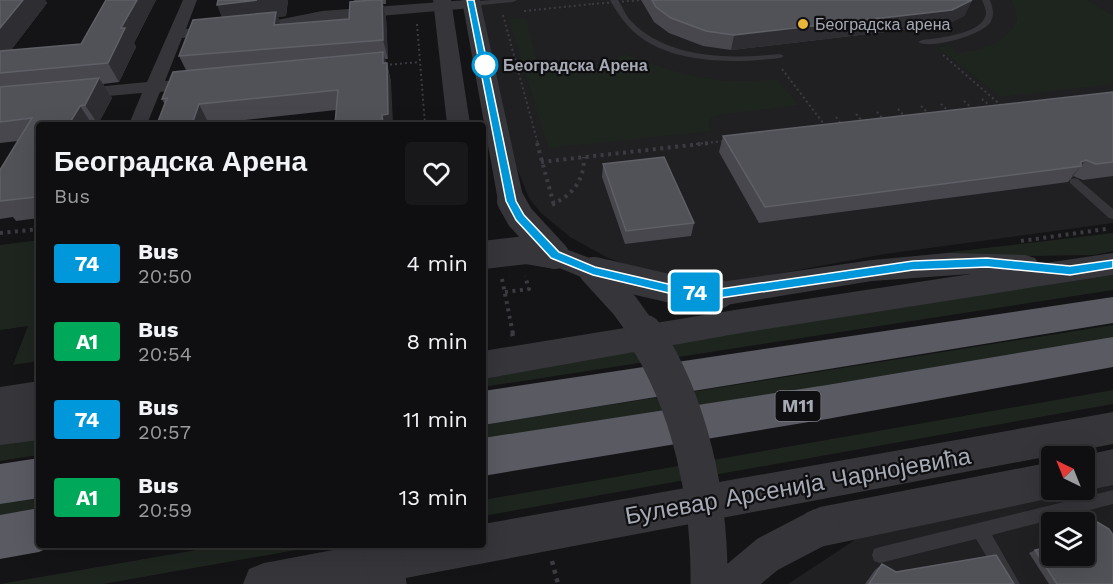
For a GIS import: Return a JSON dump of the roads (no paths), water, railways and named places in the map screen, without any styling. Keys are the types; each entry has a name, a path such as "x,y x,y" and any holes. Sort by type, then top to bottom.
{"highway":[{"name":"M11","path":"486,408 1113,310"},
{"name":"M11","path":"486,457 815,404 1113,352"},
{"path":"0,484 36,478"},
{"path":"0,537 36,531"}],"street":[{"path":"139,122 190,0"},
{"path":"308,18 310,0"},
{"path":"177,34 272,26 308,18 471,2 511,201 520,218 555,255"},
{"path":"443,3 459,122"},
{"path":"58,96 219,81"},
{"path":"486,255 526,250 555,255 593,271 681,291 720,294 913,265 987,262 1070,271"},
{"path":"486,364 741,321 1113,264"},
{"path":"593,271 629,310 674,388 689,433 704,511 710,557 709,584"},
{"path":"0,402 36,396"},
{"path":"0,429 36,424"},
{"name":"Булевар Арсенија Чарнојевића","path":"486,543 1113,428"},
{"path":"1095,471 1113,467"},
{"path":"732,584 768,554 820,526 1041,482"},
{"path":"382,548 388,584"},
{"path":"264,584 457,548"}],"lane":[{"path":"471,2 513,0"},
{"path":"614,0 620,14 632,29 657,44 682,52 716,58 776,56"},
{"path":"925,41 960,37 975,31 986,22 989,14 986,0"},
{"path":"1074,181 1113,215"},
{"path":"880,555 1113,497"},
{"path":"980,530 1012,584"}],"place":[{"name":"Београдска арена","path":"803,24"},
{"name":"Београдска Арена","path":"485,65"}]}
